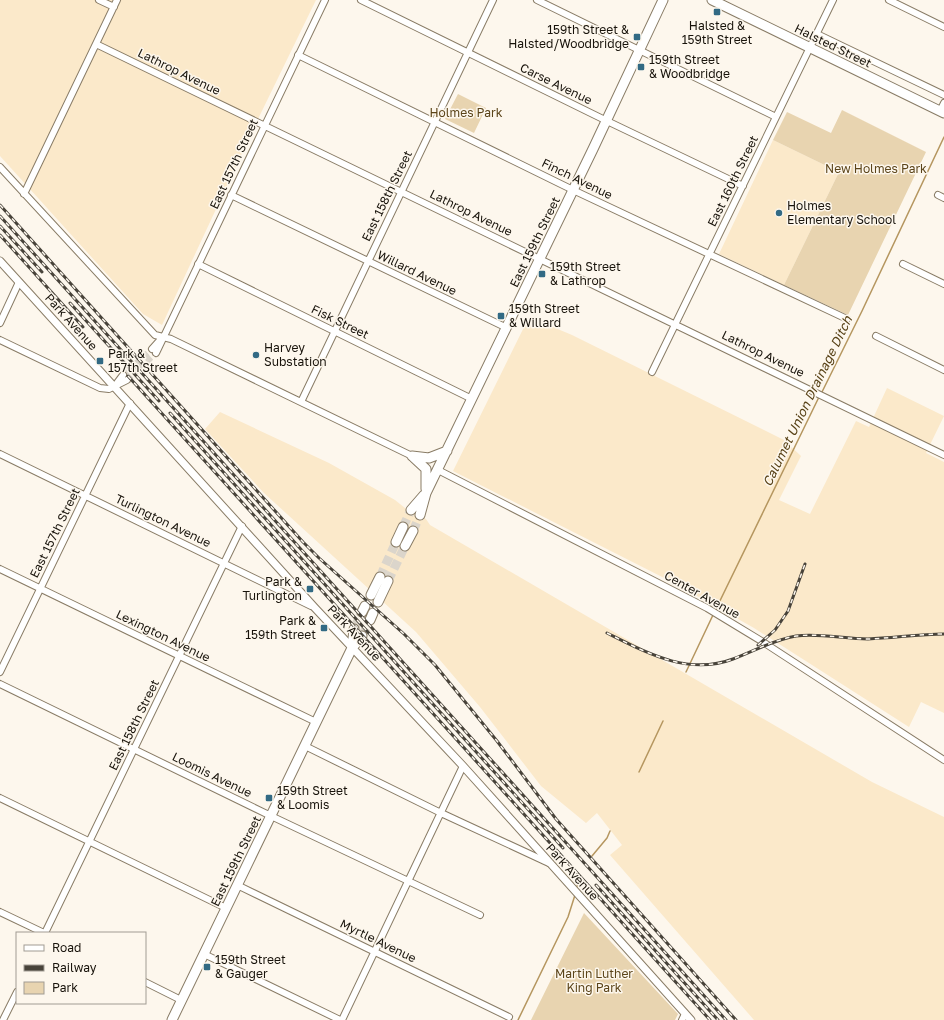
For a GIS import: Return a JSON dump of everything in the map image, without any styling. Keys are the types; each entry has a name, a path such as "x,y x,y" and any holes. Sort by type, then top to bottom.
{"main road":[{"name":"East 159th Street","path":"420,515 426,493 607,121 664,0"},
{"name":"Halsted Street","path":"712,0 810,48 943,109"},
{"path":"412,456 429,458 447,451"},
{"path":"412,456 426,469 426,493"},
{"name":"East 159th Street","path":"411,510 426,493"},
{"path":"396,542 403,527"},
{"path":"405,546 412,531"},
{"path":"371,595 380,577"},
{"path":"378,602 388,581"},
{"name":"East 159th Street","path":"352,648 354,629"},
{"name":"East 159th Street","path":"172,1020 352,648 362,636"}],"street":[{"path":"99,0 114,7"},
{"path":"24,194 117,0"},
{"name":"East 157th Street","path":"154,351 162,338 232,196 264,125 325,0"},
{"name":"Carse Avenue","path":"361,0 743,186"},
{"name":"East 158th Street","path":"301,402 493,0"},
{"path":"537,0 776,117"},
{"name":"East 160th Street","path":"652,372 833,0"},
{"path":"889,0 944,26"},
{"name":"Halsted Street","path":"817,34 944,95"},
{"name":"Lathrop Avenue","path":"96,44 944,455"},
{"name":"Finch Avenue","path":"298,55 573,190 847,319"},
{"path":"0,167 155,335 162,338 171,339 412,456"},
{"name":"Willard Avenue","path":"232,196 507,328"},
{"name":"Park Avenue","path":"0,261 352,648 463,766 684,1017 691,1020"},
{"name":"Fisk Street","path":"198,264 472,399"},
{"path":"903,264 944,284"},
{"path":"0,323 19,282"},
{"path":"876,336 944,370"},
{"path":"0,340 100,388 108,389 125,378"},
{"name":"East 157th Street","path":"0,672 130,403"},
{"name":"Turlington Avenue","path":"0,454 316,608"},
{"name":"Center Avenue","path":"438,470 707,608 763,642 944,760"},
{"name":"East 158th Street","path":"45,932 90,842 242,526"},
{"name":"Lexington Avenue","path":"0,569 316,722"},
{"name":"Loomis Avenue","path":"0,684 271,816 480,915"},
{"path":"305,746 549,863"},
{"path":"204,954 341,1020 463,766"},
{"path":"0,798 226,908"},
{"name":"Myrtle Avenue","path":"237,885 509,1017"},
{"path":"0,912 42,932"},
{"path":"146,982 181,1000"},
{"path":"3,1020 16,994"}],"shaded area":[{"path":"0,0 316,0 259,117 162,325 143,314 0,156"},
{"name":"Holmes Elementary School","path":"773,140 839,172 784,285 719,254"},
{"path":"529,317 572,335 784,440 801,456 779,500 810,514 856,421 869,427 887,388 944,416 926,453 944,462 944,713 921,702 909,727 754,628 674,583 453,471"},
{"path":"220,412 329,463 426,519 430,525 872,782 944,817 944,1020 754,1020 610,855 622,845 597,813 586,823 541,786 480,707 416,632 264,493 205,429"}],"green space":[{"name":"Holmes Park","path":"458,94 486,108 474,133 445,119"},
{"name":"New Holmes Park","path":"842,110 926,152 848,315 784,285 839,172 773,140 787,112 831,133"},
{"name":"Martin Luther King Park","path":"584,913 678,1014 675,1020 531,1020"}],"waterway":[{"name":"Calumet Union Drainage Ditch","path":"821,394 944,137"},
{"name":"Calumet Union Drainage Ditch","path":"715,611 819,397"},
{"name":"Calumet Union Drainage Ditch","path":"686,672 713,615"},
{"name":"Calumet Union Drainage Ditch","path":"639,772 663,721"},
{"name":"Calumet Union Drainage Ditch","path":"592,856 607,838 610,831"},
{"name":"Calumet Union Drainage Ditch","path":"576,889 580,878"},
{"name":"Calumet Union Drainage Ditch","path":"518,1020 568,917 575,895"}],"tunnel":[{"path":"123,375 152,349"},
{"path":"127,380 156,353"},
{"path":"403,527 411,510"},
{"path":"413,531 420,515"},
{"path":"380,577 396,542"},
{"path":"388,581 405,546"},
{"path":"354,629 362,612"},
{"path":"362,636 370,620"}],"railway":[{"path":"0,205 303,542 404,634 435,665 497,741 556,819 736,1020"},
{"path":"0,216 726,1020"},
{"path":"0,226 42,272"},
{"path":"0,235 83,327"},
{"path":"70,303 159,401"},
{"path":"128,376 710,1020"},
{"path":"170,413 563,848"},
{"path":"758,645 775,630 788,611 805,564"},
{"path":"607,633 637,648 668,660 684,664 700,665 716,664 733,659 771,643 796,636 814,635 868,639 944,634"},
{"path":"596,885 718,1020"}],"place":[{"name":"Halsted & 159th Street","path":"717,12"},
{"name":"159th Street & Halsted/Woodbridge","path":"637,37"},
{"name":"159th Street & Woodbridge","path":"641,67"},
{"name":"Holmes Elementary School","path":"779,213"},
{"name":"159th Street & Lathrop","path":"542,274"},
{"name":"159th Street & Willard","path":"501,316"},
{"name":"Harvey Substation","path":"256,355"},
{"name":"Park & 157th Street","path":"100,361"},
{"name":"Park & Turlington","path":"310,589"},
{"name":"Park & 159th Street","path":"324,628"},
{"name":"159th Street & Loomis","path":"269,798"},
{"name":"159th Street & Gauger","path":"207,967"}]}
